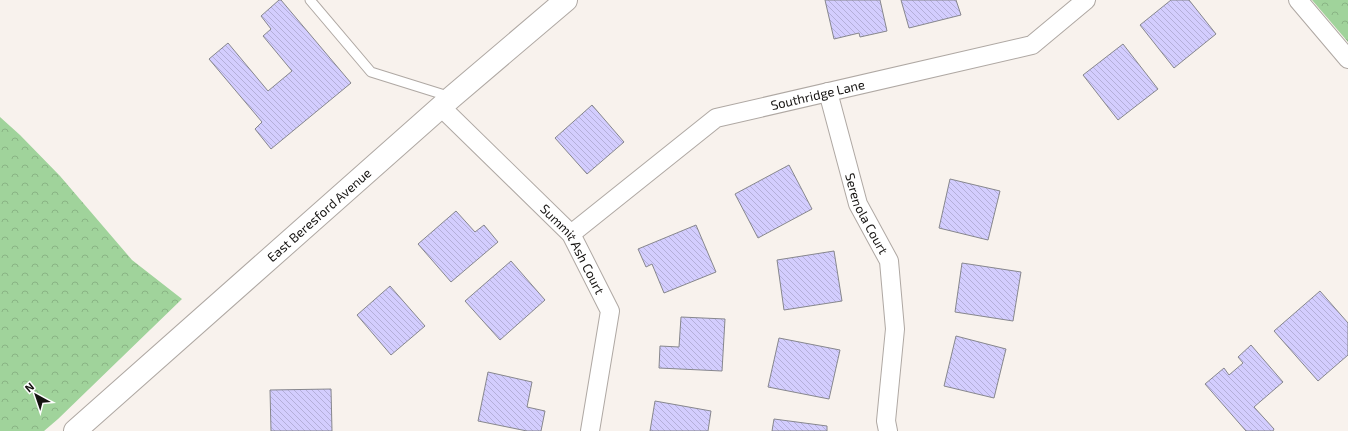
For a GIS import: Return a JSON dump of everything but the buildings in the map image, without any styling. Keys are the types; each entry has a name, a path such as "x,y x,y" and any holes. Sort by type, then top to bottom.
{"street":[{"name":"East Beresford Avenue","path":"75,431 446,102 566,0"},
{"name":"Southridge Lane","path":"571,234 716,118 1032,45 1086,0"},
{"path":"1298,0 1348,59"},
{"name":"Serenola Court","path":"828,92 858,204 889,261 895,329 886,421 888,431"},
{"name":"Summit Ash Court","path":"446,102 571,234 610,311 590,431"}],"lane":[{"path":"310,0 371,72 446,102"}],"green space":[{"path":"1312,0 1348,0 1348,42"},
{"path":"0,117 60,176 132,260 182,299 44,431 0,431"}]}
